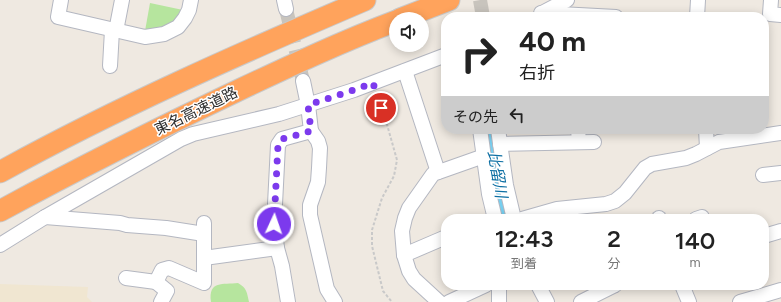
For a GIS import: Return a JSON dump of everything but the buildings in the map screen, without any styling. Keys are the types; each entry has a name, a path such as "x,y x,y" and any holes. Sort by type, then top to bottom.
{"highway":[{"path":"0,172 49,145 156,93 365,0"},
{"path":"418,12 449,0"},
{"name":"東名高速道路","path":"0,211 169,123 284,69 389,24"}],"street":[{"path":"61,0 58,17 145,37 164,34 178,27 189,10 191,0"},
{"path":"110,66 114,31 122,0"},
{"path":"543,12 567,0"},
{"path":"697,12 698,0"},
{"path":"771,0 770,14 781,15"},
{"path":"0,245 45,217 181,139 193,134 279,114 308,105 354,90 441,57"},
{"path":"405,71 438,172"},
{"path":"303,81 311,131 318,141 320,148 318,182 310,205 310,215 327,289 335,302"},
{"path":"288,302 282,266 277,248 274,224 278,145 282,139 311,131"},
{"path":"540,214 557,209 606,204 616,201 625,193 645,168 652,164 686,158 718,142 781,133"},
{"path":"481,134 492,214"},
{"path":"499,134 506,185 513,214"},
{"path":"706,134 707,148"},
{"path":"500,144 579,136 594,142"},
{"path":"439,302 414,279 409,271 404,255 402,231 405,218 409,208 433,174 484,156"},
{"path":"763,175 781,173"},
{"path":"45,217 120,222 127,225 166,228 204,228 204,283 169,268 162,270 156,282"},
{"path":"769,235 781,231"},
{"path":"404,255 441,239"},
{"path":"204,258 277,248"},
{"path":"126,278 156,282 167,291 161,302"},
{"path":"449,302 475,290"},
{"path":"499,290 499,302"},
{"path":"541,290 547,302"},
{"path":"581,302 605,290"},
{"path":"684,290 689,302"},
{"path":"740,302 766,298 781,290"}],"path":[{"path":"373,83 397,160 394,176 382,198 372,230 372,246 383,291 392,302"}],"shaded area":[{"path":"0,284 88,287 87,297 92,302 0,302"}],"green space":[{"path":"150,3 183,10 174,22 160,29 145,31"},
{"path":"238,283 245,289 249,302 211,302 212,290 214,287 222,284"}],"waterway":[{"name":"比留川","path":"491,134 499,190 505,214"}],"tunnel":[{"path":"480,0 482,12"},
{"path":"286,9 303,81"}],"route":[{"path":"274,224 278,145 282,139 311,131 308,105 373,83 381,108"}]}
